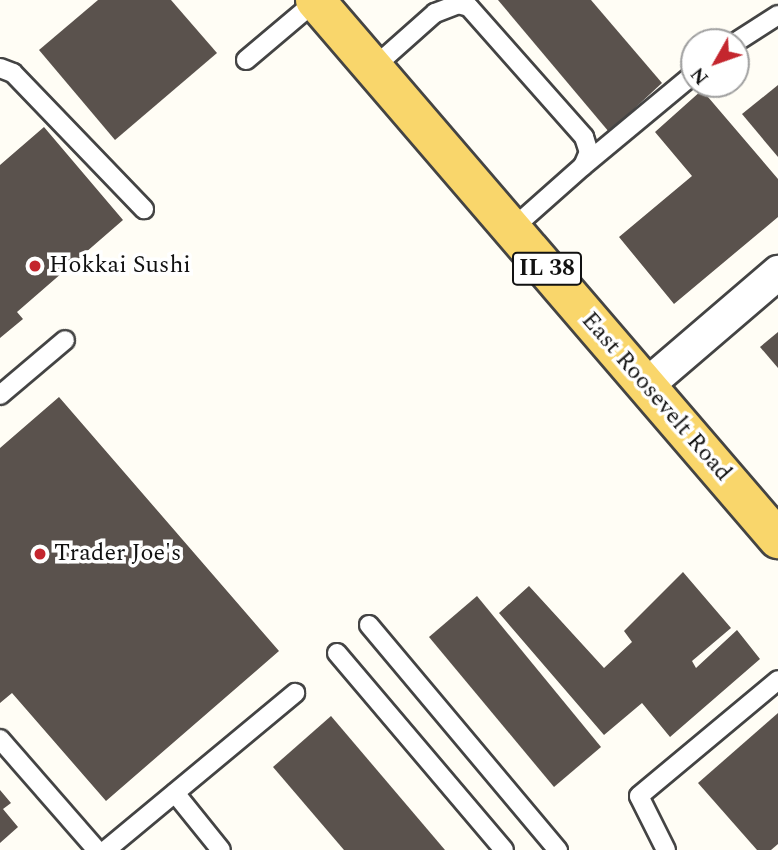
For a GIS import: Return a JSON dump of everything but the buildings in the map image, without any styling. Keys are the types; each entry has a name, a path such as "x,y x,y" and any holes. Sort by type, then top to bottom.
{"main road":[{"name":"East Roosevelt Road","path":"315,0 778,539"}],"street":[{"path":"646,385 778,272"}],"lane":[{"path":"246,60 315,0"},
{"path":"373,68 435,13 458,4 469,7 584,137 589,152 583,166"},
{"path":"750,33 778,15"},
{"path":"0,68 13,73 144,209"},
{"path":"512,229 680,86"},
{"path":"0,395 65,340"},
{"path":"369,625 558,850"},
{"path":"337,653 504,850"},
{"path":"666,850 639,796 778,680"},
{"path":"106,850 295,693"},
{"path":"0,738 97,850"},
{"path":"175,793 221,850"}],"place":[{"name":"Hokkai Sushi","path":"35,266"},
{"name":"Trader Joe's","path":"40,554"}]}
